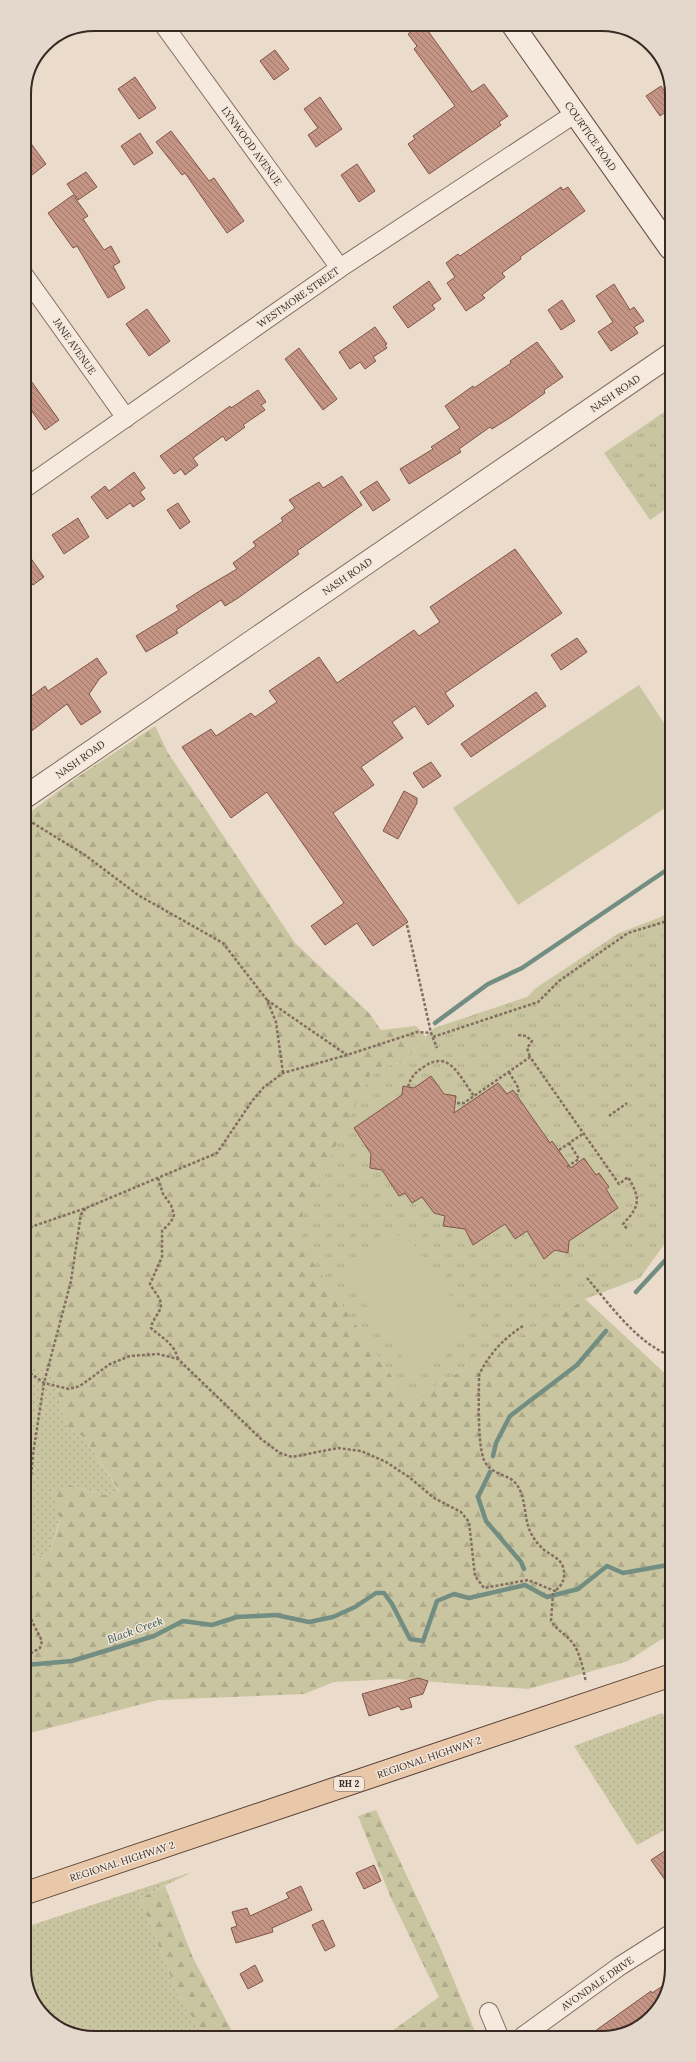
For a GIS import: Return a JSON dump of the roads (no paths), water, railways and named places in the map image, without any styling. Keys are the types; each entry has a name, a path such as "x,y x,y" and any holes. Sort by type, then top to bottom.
{"main road":[{"name":"REGIONAL HIGHWAY 2","path":"31,1891 665,1677"}],"street":[{"name":"LYNWOOD AVENUE","path":"168,31 340,268"},
{"name":"COURTICE ROAD","path":"517,31 665,241"},
{"name":"WESTMORE STREET","path":"31,484 340,268 576,113"},
{"name":"JANE AVENUE","path":"31,285 126,418"},
{"name":"NASH ROAD","path":"31,793 665,358"},
{"name":"AVONDALE DRIVE","path":"530,2031 620,1966 665,1937"},
{"path":"489,2012 497,2031"}],"waterway":[{"path":"435,1023 488,984 522,968 665,871"},
{"path":"636,1292 665,1261"},
{"path":"493,1456 496,1443 510,1416 577,1365 606,1331"},
{"path":"490,1472 478,1497 486,1521 521,1562 524,1569"},
{"name":"Black Creek","path":"31,1665 72,1661 154,1636 183,1621 212,1625 237,1617 276,1615 309,1622 333,1617 355,1607 376,1593 384,1593 392,1604 410,1639 423,1641 437,1601 454,1594 469,1598 525,1585 547,1597 578,1589 607,1566 623,1573 665,1566"}]}
